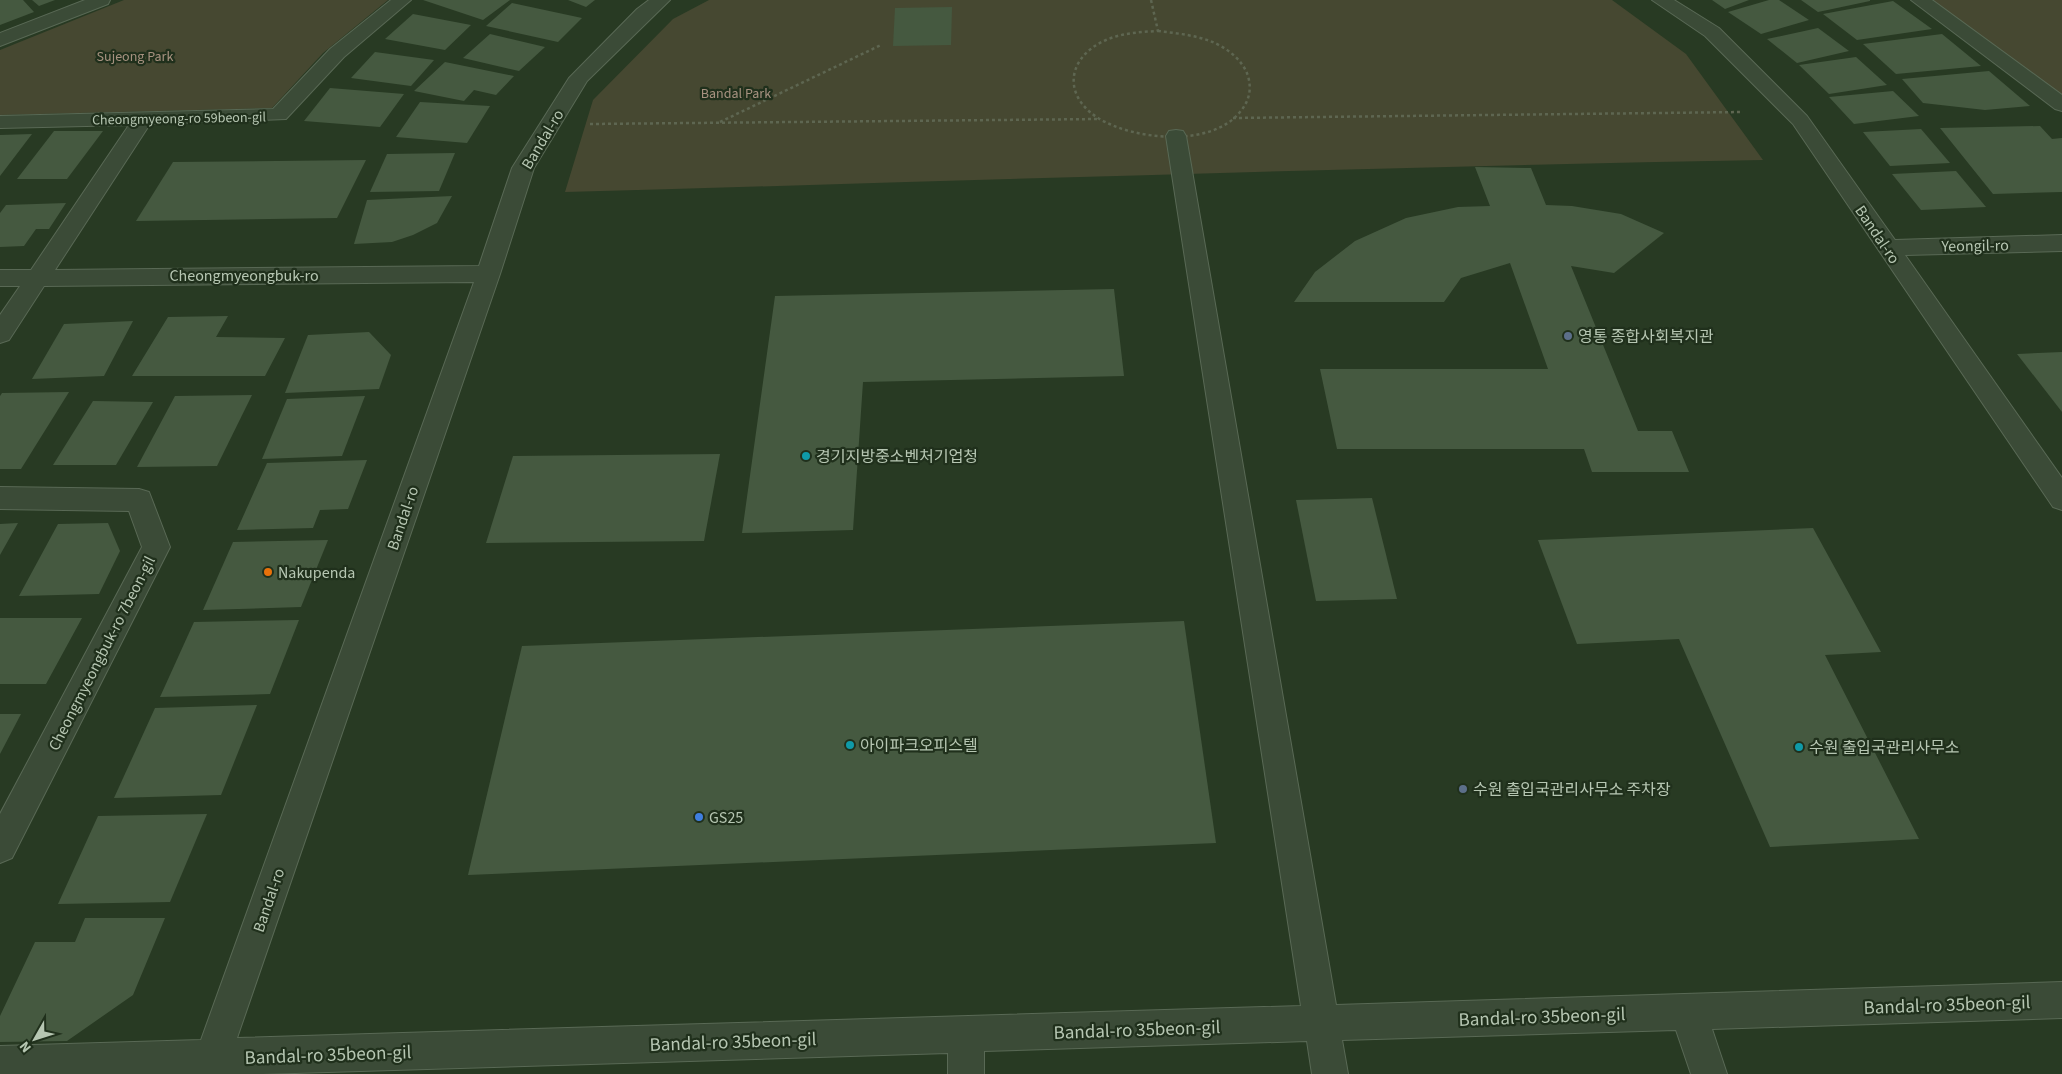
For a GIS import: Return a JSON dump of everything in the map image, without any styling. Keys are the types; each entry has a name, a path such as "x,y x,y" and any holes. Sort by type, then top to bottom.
{"street":[{"path":"0,40 101,0"},
{"name":"Cheongmyeong-ro 59beon-gil","path":"0,122 279,115 337,53 402,0"},
{"name":"Bandal-ro","path":"210,1066 488,274 523,168 579,78 644,13 661,0"},
{"name":"Bandal-ro","path":"1661,0 1712,32 1800,120 2062,499"},
{"path":"1920,0 2062,105"},
{"path":"0,334 143,119"},
{"path":"1176,136 1330,1074"},
{"name":"Yeongil-ro","path":"1888,248 2062,243"},
{"name":"Cheongmyeongbuk-ro","path":"0,278 38,276 488,274"},
{"name":"Cheongmyeongbuk-ro 7beon-gil","path":"0,498 139,500 156,547 0,847"},
{"name":"Bandal-ro 35beon-gil","path":"0,1064 210,1066 966,1034 2062,1000"},
{"path":"1688,1012 1709,1074"},
{"path":"966,1034 966,1074"}],"path":[{"path":"1151,0 1158,30"},
{"path":"1158,30 1198,37 1218,45 1238,60 1249,76 1251,92 1243,110 1224,124 1201,133 1176,136 1143,135 1126,131 1100,119 1084,107 1073,89 1073,71 1081,56 1102,42 1129,33 1158,30"},
{"path":"717,123 880,45"},
{"path":"1233,118 1747,112"},
{"path":"589,124 1100,119"}],"green space":[{"name":"Sujeong Park","path":"124,0 388,0 323,53 272,108 0,115 0,50"},
{"name":"Bandal Park","path":"709,0 1612,0 1686,54 1763,160 1314,170 565,192 593,100 673,19"},
{"path":"1932,0 2062,0 2062,95 2059,95"}],"building":[{"path":"0,0 23,0 34,12 0,25"},
{"path":"32,0 55,0 39,6"},
{"path":"423,0 510,0 483,20"},
{"path":"568,0 595,0 586,7"},
{"path":"1712,0 1749,0 1725,9"},
{"path":"1769,0 1779,0 1809,20 1761,34 1728,12"},
{"path":"1801,0 1870,0 1870,1 1818,12"},
{"path":"1893,1 1932,29 1857,40 1823,14"},
{"path":"512,3 582,18 558,42 486,26"},
{"path":"952,7 951,45 893,46 895,8"},
{"path":"413,14 471,25 445,50 385,39"},
{"path":"1818,28 1849,51 1797,63 1767,39"},
{"path":"490,34 545,47 519,71 463,58"},
{"path":"1942,34 1981,66 1896,74 1863,44"},
{"path":"375,52 434,60 411,86 351,78"},
{"path":"1856,57 1887,85 1829,94 1799,65"},
{"path":"445,62 514,76 496,95 474,90 464,101 414,91"},
{"path":"1989,71 2030,106 1985,110 1923,103 1902,79"},
{"path":"330,88 404,94 380,127 304,121"},
{"path":"1893,91 1919,116 1854,124 1829,97"},
{"path":"420,102 490,106 467,143 396,137"},
{"path":"2040,126 2052,139 2062,138 2062,192 1993,194 1940,128"},
{"path":"1921,129 1950,163 1890,166 1863,132"},
{"path":"54,131 103,131 67,179 17,179"},
{"path":"32,134 0,176 0,135"},
{"path":"455,153 439,191 370,192 387,154"},
{"path":"366,160 337,218 136,221 173,162"},
{"name":"영통 종합사회복지관","path":"1475,167 1531,168 1546,205 1572,206 1621,214 1664,233 1614,273 1571,266 1638,431 1672,431 1689,472 1592,472 1584,449 1337,449 1320,369 1548,369 1510,263 1461,278 1444,302 1294,302 1315,272 1355,241 1406,218 1458,207 1490,206"},
{"path":"1956,171 1986,207 1921,210 1892,174"},
{"path":"452,196 437,223 413,235 392,242 354,244 367,200"},
{"path":"66,203 49,229 36,229 24,246 0,247 0,213 6,205"},
{"name":"경기지방중소벤처기업청","path":"1114,289 1124,376 863,382 853,530 742,533 775,296"},
{"path":"228,316 216,337 285,338 265,376 132,376 168,317"},
{"path":"133,321 104,376 32,379 64,324"},
{"path":"369,332 391,355 379,389 285,393 308,335"},
{"path":"2062,352 2062,412 2017,354"},
{"path":"69,392 21,469 0,469 0,396 2,393"},
{"path":"252,395 217,466 137,467 175,396"},
{"path":"365,396 342,456 262,459 287,399"},
{"path":"93,401 153,402 116,465 53,465"},
{"path":"720,454 704,541 486,543 513,456"},
{"path":"367,460 348,509 320,510 313,528 237,530 267,463"},
{"path":"1372,498 1397,599 1316,601 1296,500"},
{"path":"18,523 0,555 0,524"},
{"path":"108,523 120,551 99,594 19,596 58,524"},
{"name":"수원 출입국관리사무소","path":"1813,528 1881,652 1825,655 1919,839 1770,847 1679,639 1577,644 1538,540"},
{"path":"328,540 301,607 203,610 233,542"},
{"path":"0,618 82,618 46,684 0,684"},
{"path":"299,620 270,694 160,697 194,622"},
{"name":"아이파크오피스텔","path":"1184,621 1216,843 468,875 522,646"},
{"path":"257,705 221,795 114,798 155,708"},
{"path":"0,714 21,714 0,754"},
{"path":"207,814 170,902 58,904 98,816"},
{"path":"85,918 165,918 133,995 67,1041 0,1042 0,1016 35,942 75,942"}],"place":[{"name":"영통 종합사회복지관","path":"1568,336"},
{"name":"경기지방중소벤처기업청","path":"806,456"},
{"name":"Nakupenda","path":"268,572"},
{"name":"아이파크오피스텔","path":"850,745"},
{"name":"수원 출입국관리사무소","path":"1799,747"},
{"name":"수원 출입국관리사무소 주차장","path":"1463,789"},
{"name":"GS25","path":"699,817"}]}
